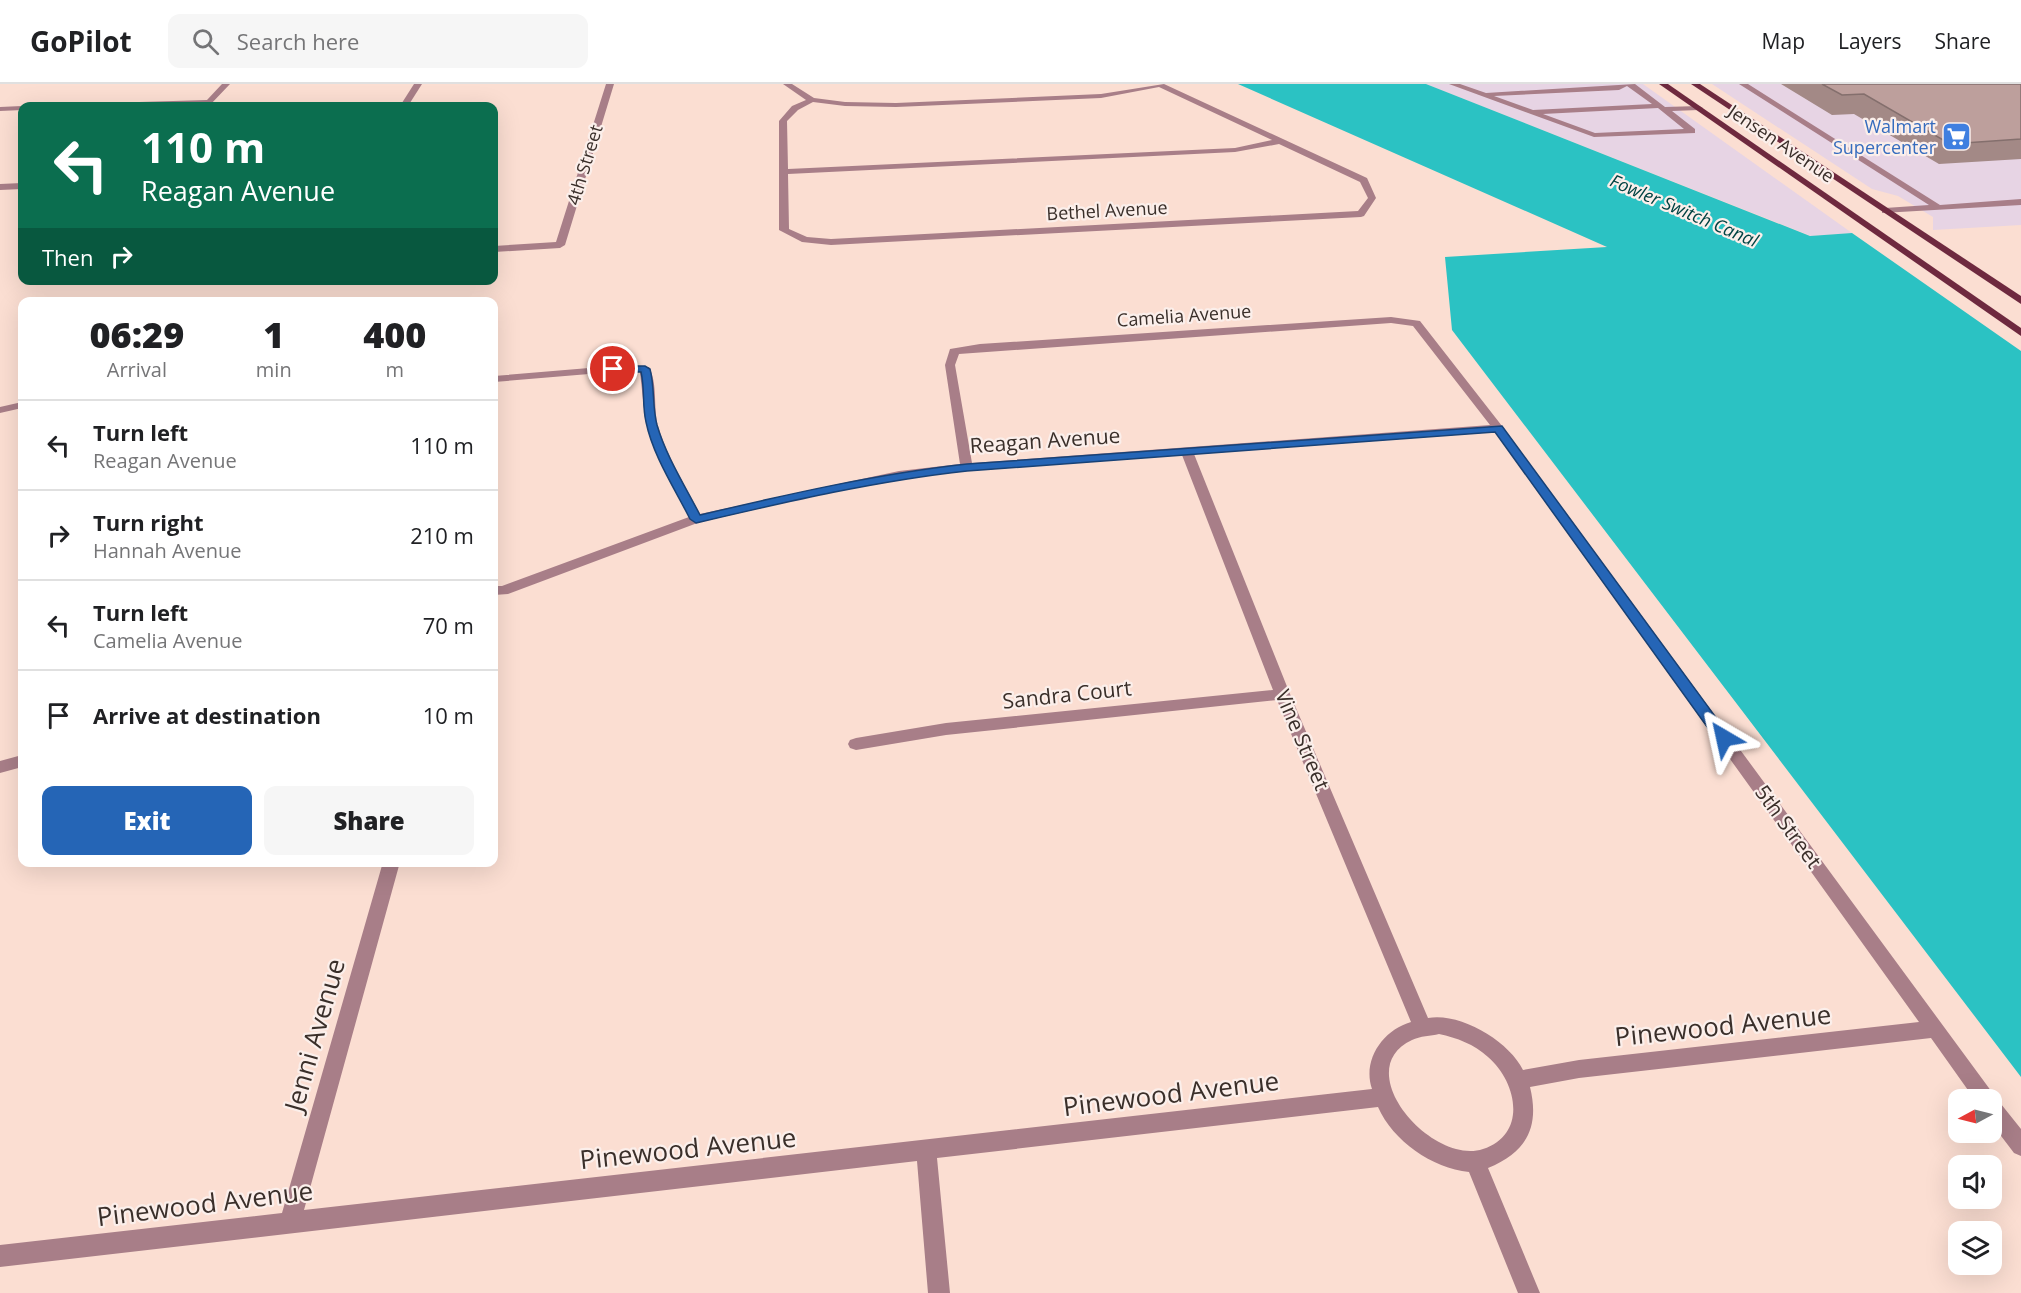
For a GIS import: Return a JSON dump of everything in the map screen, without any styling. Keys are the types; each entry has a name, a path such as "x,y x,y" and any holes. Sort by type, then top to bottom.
{"main road":[{"name":"Jensen Avenue","path":"1664,84 2021,333"},
{"path":"1676,84 1731,120 1783,144"},
{"name":"Jensen Avenue","path":"1695,84 2021,301"},
{"path":"1740,137 1777,153 1849,201"},
{"path":"1859,206 1885,211"}],"street":[{"path":"209,102 226,84"},
{"path":"407,102 418,84"},
{"name":"4th Street","path":"498,249 560,245 609,84"},
{"name":"Bethel Avenue","path":"787,84 812,99 845,104 896,105 1101,96 1159,84 1364,180 1372,198 1361,214 831,242 805,240 784,230 783,121 795,108 812,99"},
{"path":"1453,84 1594,135 1692,131 1630,84"},
{"path":"1559,84 1567,90"},
{"path":"1483,95 1619,88 1625,84"},
{"path":"1743,84 1939,208"},
{"path":"1530,112 1661,107 1699,108"},
{"path":"0,109 18,108"},
{"path":"782,172 1235,150 1280,141"},
{"path":"0,187 18,186"},
{"path":"1885,211 2021,202"},
{"name":"Camelia Avenue","path":"967,467 950,365 954,351 992,346 1391,320 1416,323"},
{"name":"5th Street","path":"1416,323 1498,428 1979,1089"},
{"path":"498,379 613,369 645,369 650,386 648,405 651,424 658,444 696,519"},
{"path":"0,410 18,406"},
{"name":"Reagan Avenue","path":"498,590 696,519 866,481 967,467 1498,428"},
{"name":"Vine Street","path":"1187,452 1282,694 1422,1026"},
{"name":"Sandra Court","path":"856,744 946,729 1282,694"},
{"path":"0,767 18,762"},
{"name":"Jenni Avenue","path":"290,1221 391,867"},
{"path":"1439,1025 1463,1030 1485,1042 1504,1059 1518,1080 1524,1101 1524,1122 1515,1140 1500,1154 1475,1161 1457,1160 1432,1152 1411,1137 1393,1118 1383,1097 1378,1078 1382,1060 1389,1045 1401,1033 1422,1026 1439,1025"},
{"name":"Pinewood Avenue","path":"1518,1080 1580,1069 1935,1029"},
{"name":"Pinewood Avenue","path":"0,1256 1383,1097"},
{"path":"2002,1120 2021,1146"},
{"path":"926,1150 939,1293"},
{"path":"1475,1161 1529,1293"}],"shaded area":[{"path":"1426,84 1643,84 1852,233 1811,236"},
{"path":"1712,84 2021,84 2021,225 1933,230 1933,217 1898,196 1872,189"}],"water":[{"name":"Fowler Switch Canal","path":"1238,84 1426,84 1810,236 1852,233 2021,351 2021,1077 1452,330 1445,257 1607,247"}],"building":[{"path":"1822,84 2021,84 2021,139 1950,144 1864,94 1842,95"}],"place":[{"name":"Walmart Supercenter","path":"1957,137"}],"route":[{"path":"613,369 645,369 650,386 648,405 651,424 658,444 696,519 761,503 899,475 967,467 1498,428 1724,738"}]}
